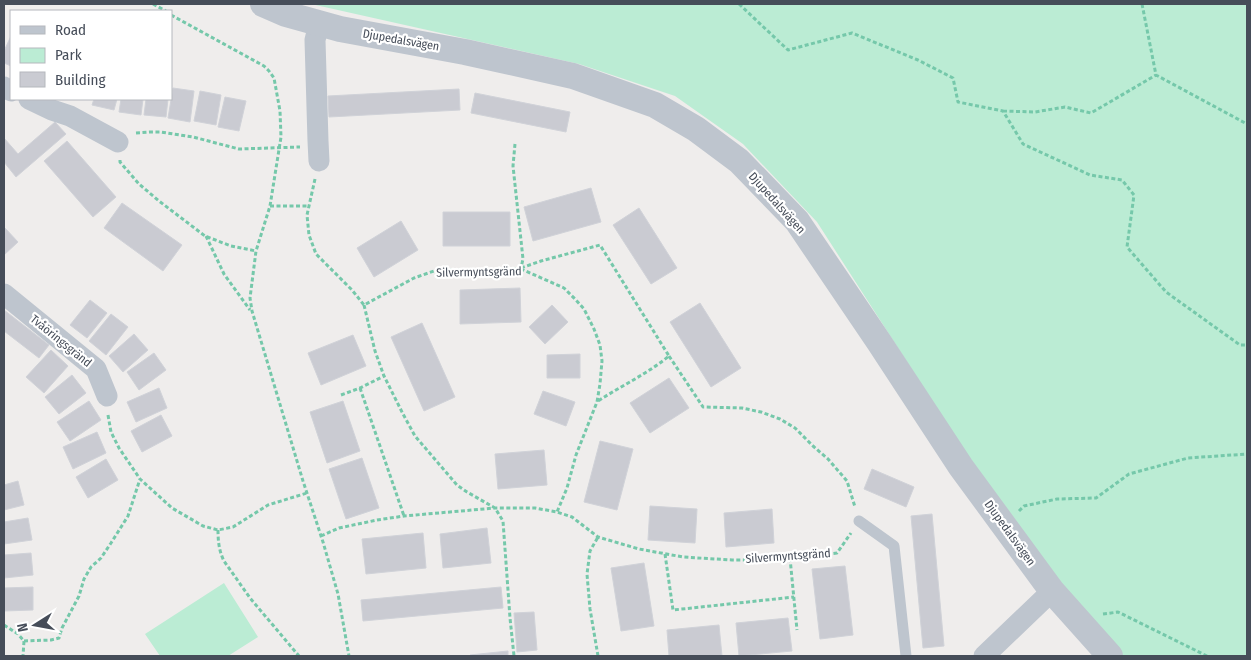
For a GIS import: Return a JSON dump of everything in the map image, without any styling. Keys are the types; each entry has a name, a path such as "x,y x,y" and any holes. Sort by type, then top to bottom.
{"street":[{"name":"Djupedalsvägen","path":"263,4 286,14 319,24 465,52 573,76 655,104 696,129 739,161 797,221 961,467 1052,591 1110,656"},
{"path":"319,24 315,40 320,161"},
{"path":"31,100 70,116 118,142"},
{"name":"Tvåöringsgränd","path":"4,294 96,369 107,396"},
{"path":"984,656 1052,591"}],"lane":[{"path":"859,521 894,546 906,656"}],"path":[{"path":"153,4 164,10"},
{"path":"739,4 788,50 852,33 918,60 953,78 958,102 1003,112 1035,112 1065,107 1091,113 1156,76"},
{"path":"1142,4 1156,76"},
{"path":"172,16 264,66 274,78 280,111 282,137 270,206 256,251 250,298 252,312 338,594 349,656"},
{"path":"1156,76 1247,124"},
{"path":"1003,112 1023,144 1090,175 1122,180 1134,195 1127,247 1166,292 1240,345 1247,345"},
{"path":"256,251 231,246 205,236 159,201 139,184 120,162 118,142 137,132 161,132 193,137 239,148 280,148"},
{"path":"515,144 513,166 523,260 521,269"},
{"name":"Silvermyntsgränd","path":"320,161 307,215 309,236 316,254 352,290 364,305 375,351 384,376 415,436 457,485 467,492 495,508 535,508 557,512 572,517 598,538 639,549 683,557 774,560 837,553 859,521"},
{"path":"270,206 309,206"},
{"path":"205,236 224,274 252,312"},
{"path":"521,269 541,261 600,246 668,356 703,407 742,408 761,412 780,419 795,428 828,459 847,481 859,521"},
{"name":"Silvermyntsgränd","path":"364,305 414,278 434,271 521,269 564,288 576,299 584,309 600,344 602,361 600,384 597,402 576,455 567,488 557,512"},
{"path":"597,402 654,368 668,356"},
{"path":"341,395 384,376"},
{"path":"360,388 404,516"},
{"path":"107,396 111,432 119,448 140,479 172,508 203,526 218,530 233,527 268,505 307,493"},
{"path":"1004,525 1024,506 1057,499 1096,498 1130,474 1188,458 1247,454"},
{"path":"24,641 59,638 62,628 79,596 84,579 91,567 101,558 128,516 140,479"},
{"path":"321,536 339,528 377,520 495,508 503,521 514,656"},
{"path":"218,530 218,541 224,560 250,598 299,656"},
{"path":"598,538 590,551 587,574 590,609 598,656"},
{"path":"665,554 673,610 794,597"},
{"path":"790,558 797,630"},
{"path":"1072,613 1083,616 1118,612 1207,656"},
{"path":"4,625 18,634 24,641 23,656"}],"green space":[{"path":"311,4 1247,4 1247,656 1123,656 1063,585 972,463 817,222 743,144 675,96 579,64"},
{"path":"224,583 258,637 228,656 160,656 145,634"}],"building":[{"path":"10,38 10,66 4,63 4,51"},
{"path":"173,88 194,91 190,122 168,118"},
{"path":"459,89 460,110 329,117 328,96"},
{"path":"200,91 221,95 216,125 194,121"},
{"path":"475,93 570,112 566,132 471,113"},
{"path":"225,97 246,101 239,131 218,127"},
{"path":"94,100 117,100 114,110 92,105"},
{"path":"121,100 143,100 141,115 119,112"},
{"path":"146,100 168,100 166,117 144,115"},
{"path":"55,122 66,134 16,177 4,162 4,138 18,154"},
{"path":"67,141 116,197 93,217 44,161"},
{"path":"591,188 601,222 533,241 524,207"},
{"path":"122,203 182,245 163,271 104,228"},
{"path":"639,208 677,268 651,284 613,225"},
{"path":"443,212 510,212 510,246 443,246"},
{"path":"401,221 418,250 374,277 357,248"},
{"path":"4,229 18,242 4,255"},
{"path":"520,288 521,322 460,324 460,290"},
{"path":"90,300 107,313 87,338 70,325"},
{"path":"700,303 741,368 711,387 670,322"},
{"path":"552,305 568,322 545,344 529,327"},
{"path":"4,310 49,345 39,358 4,331"},
{"path":"111,314 128,327 106,355 89,341"},
{"path":"422,323 455,397 424,411 391,337"},
{"path":"134,334 148,350 123,372 109,356"},
{"path":"353,335 366,366 321,385 308,353"},
{"path":"51,350 68,366 44,393 26,377"},
{"path":"154,353 166,370 139,390 127,372"},
{"path":"580,354 580,378 547,378 547,355"},
{"path":"72,375 86,393 59,414 45,397"},
{"path":"669,378 689,408 650,433 630,403"},
{"path":"159,388 167,408 136,422 127,402"},
{"path":"543,391 575,402 566,426 534,414"},
{"path":"89,401 101,420 70,441 57,422"},
{"path":"343,401 360,451 327,463 310,412"},
{"path":"161,415 172,436 142,452 131,431"},
{"path":"97,432 106,453 73,469 63,447"},
{"path":"600,441 633,449 617,510 584,502"},
{"path":"544,450 547,485 498,489 495,454"},
{"path":"362,458 379,508 346,519 329,469"},
{"path":"106,459 118,480 88,498 76,477"},
{"path":"872,469 914,487 906,507 864,489"},
{"path":"18,481 24,505 4,510 4,485"},
{"path":"650,506 697,509 695,543 648,540"},
{"path":"772,509 774,543 726,547 724,513"},
{"path":"932,514 944,646 923,648 911,516"},
{"path":"28,518 32,540 4,544 4,522"},
{"path":"487,528 491,563 443,568 440,534"},
{"path":"423,533 426,568 366,574 362,539"},
{"path":"31,553 33,575 4,578 4,555"},
{"path":"644,563 654,626 621,631 611,568"},
{"path":"845,566 853,635 820,639 812,569"},
{"path":"33,587 33,610 4,611 4,588"},
{"path":"501,587 503,608 363,621 361,600"},
{"path":"534,612 537,650 517,652 514,613"},
{"path":"788,618 792,651 739,656 736,623"},
{"path":"719,625 722,656 669,656 667,630"},
{"path":"508,651 508,656 470,655"}]}
